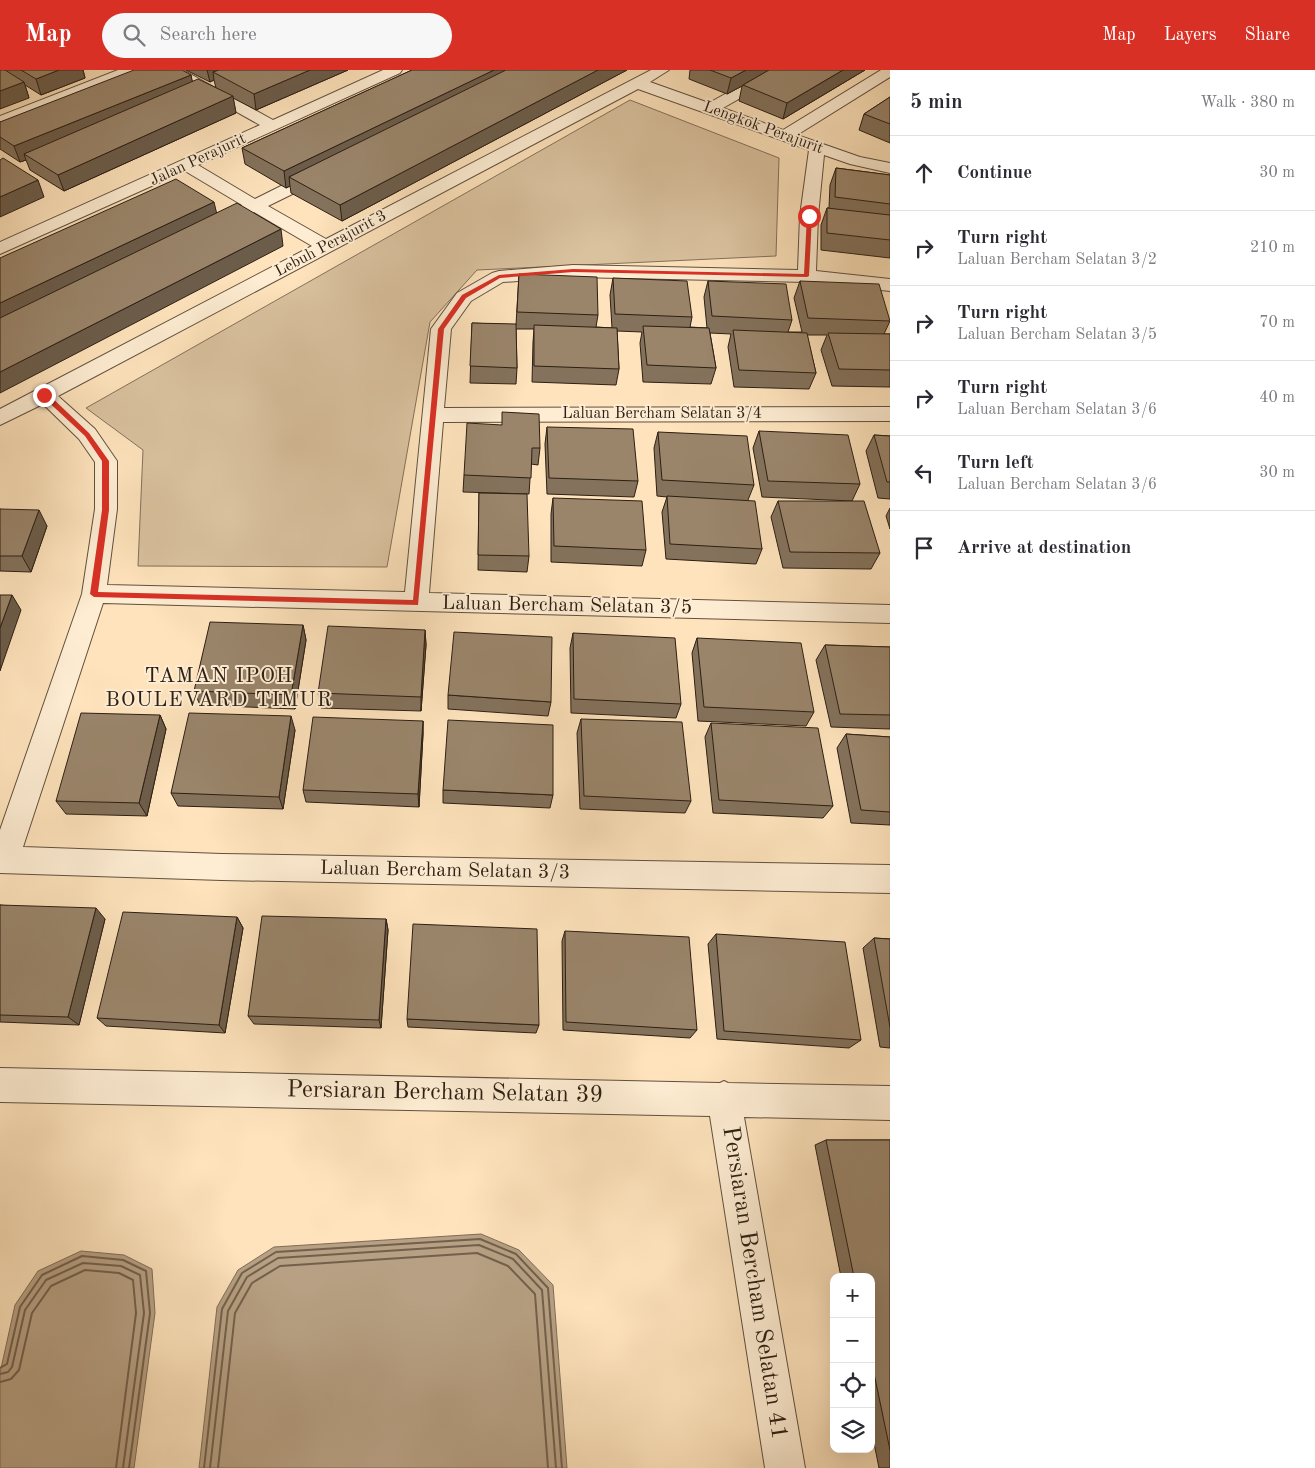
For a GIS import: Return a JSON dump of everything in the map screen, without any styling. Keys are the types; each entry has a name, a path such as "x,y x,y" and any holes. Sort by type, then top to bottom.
{"street":[{"path":"172,70 272,125"},
{"name":"Jalan Perajurit","path":"0,249 395,70"},
{"path":"710,109 779,70"},
{"path":"0,122 124,71"},
{"path":"784,136 890,72"},
{"name":"Lengkok Perajurit","path":"650,74 710,109 856,161 888,167"},
{"name":"Lebuh Perajurit 3","path":"0,418 650,74"},
{"path":"807,276 809,216 817,148"},
{"path":"193,235 343,162"},
{"path":"186,165 326,247"},
{"path":"809,216 827,218"},
{"path":"416,603 441,329 464,296 499,277 573,271 807,276 890,284"},
{"path":"2,860 94,594 106,510 106,461 87,434 44,395"},
{"name":"Laluan Bercham Selatan 3/4","path":"434,414 890,414"},
{"name":"Laluan Bercham Selatan 3/5","path":"94,594 890,614"},
{"name":"Laluan Bercham Selatan 3/3","path":"2,860 222,867 890,879"},
{"name":"Persiaran Bercham Selatan 39","path":"0,1085 724,1098 890,1103"},
{"name":"Persiaran Bercham Selatan 41","path":"724,1098 785,1468"}],"shaded area":[{"path":"630,100 779,158 776,256 477,270 430,322 387,567 138,566 143,450 86,408"}],"water":[{"path":"481,1234 519,1250 553,1285 567,1468 199,1468 217,1307 238,1270 274,1247"},
{"path":"81,1251 124,1255 152,1269 155,1313 134,1468 0,1468 0,1373 15,1305 38,1271"}],"building":[{"path":"0,70 5,70 24,82 0,91"},
{"path":"21,70 59,70 36,79"},
{"path":"134,70 182,70 191,75 14,146 0,137 0,122"},
{"path":"219,70 310,70 254,94 213,72"},
{"path":"412,70 494,70 284,171 242,148"},
{"path":"506,70 598,70 340,205 289,177"},
{"path":"710,70 746,70 731,78"},
{"path":"769,70 843,70 787,103 743,85"},
{"path":"198,79 233,96 58,175 24,154"},
{"path":"890,97 890,124 864,114"},
{"path":"3,158 38,180 0,197 0,160"},
{"path":"836,168 890,175 890,204 835,197"},
{"path":"176,179 214,202 0,303 0,258"},
{"path":"237,203 281,229 0,372 0,318"},
{"path":"827,208 890,215 890,240 827,233"},
{"path":"519,274 597,277 598,315 517,312"},
{"path":"613,278 687,281 692,317 615,314"},
{"path":"708,281 786,284 792,320 712,316"},
{"path":"800,281 879,284 890,321 808,318"},
{"path":"472,323 516,324 517,368 470,366"},
{"path":"534,325 617,328 619,369 534,366"},
{"path":"643,326 709,328 716,368 647,365"},
{"path":"733,330 807,333 816,373 739,370"},
{"path":"828,333 890,334 890,370 839,369"},
{"path":"502,412 539,414 540,448 532,448 531,478 464,475 467,423 502,425"},
{"path":"547,427 633,429 638,481 549,478"},
{"path":"759,431 848,435 860,484 768,481"},
{"path":"658,432 747,436 754,485 662,480"},
{"path":"874,435 890,436 890,482 887,482"},
{"path":"479,493 527,494 529,556 478,555"},
{"path":"667,496 755,501 762,549 670,544"},
{"path":"553,498 642,501 646,550 554,546"},
{"path":"778,501 864,501 880,553 790,552"},
{"path":"0,509 39,510 22,556 0,556"},
{"path":"0,595 12,595 0,628"},
{"path":"210,622 303,625 291,695 194,691"},
{"path":"328,626 425,630 421,697 318,693"},
{"path":"454,632 552,637 551,702 448,695"},
{"path":"573,633 675,638 681,704 574,699"},
{"path":"697,638 801,643 814,712 704,707"},
{"path":"825,645 890,647 890,715 840,714"},
{"path":"81,713 160,715 139,803 56,801"},
{"path":"189,713 291,716 279,797 171,793"},
{"path":"313,717 423,721 418,794 303,790"},
{"path":"581,719 682,722 691,801 584,796"},
{"path":"448,720 553,725 553,795 443,790"},
{"path":"711,723 818,728 833,806 719,800"},
{"path":"846,734 890,737 890,812 861,810"},
{"path":"0,905 96,908 68,1017 0,1015"},
{"path":"123,912 237,917 219,1025 97,1018"},
{"path":"262,916 386,919 379,1020 248,1016"},
{"path":"413,924 537,929 539,1025 407,1019"},
{"path":"565,931 689,937 697,1030 566,1022"},
{"path":"716,934 845,942 861,1040 724,1031"},
{"path":"874,938 890,939 890,1027"},
{"path":"826,1140 890,1140 890,1450 875,1378 875,1273 853,1273"}],"district":[{"name":"TAMAN IPOH BOULEVARD TIMUR","path":"219,688"}],"route":[{"path":"44,395 87,434 106,461 106,510 94,594 416,603 441,329 464,296 499,277 573,271 807,276 809,216"}]}
